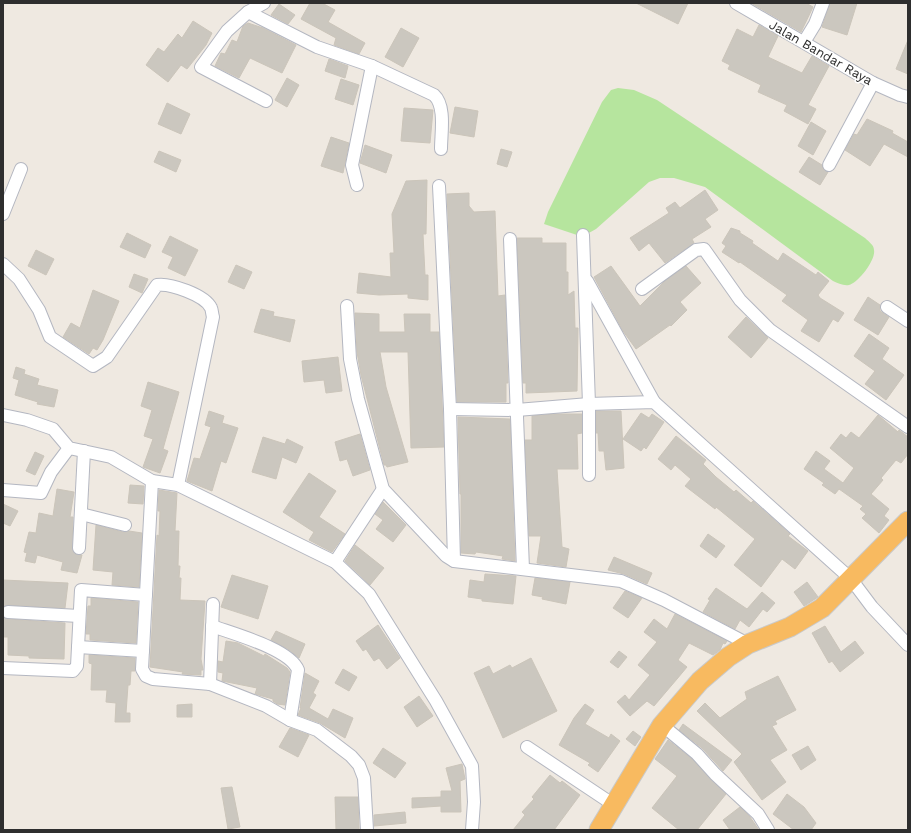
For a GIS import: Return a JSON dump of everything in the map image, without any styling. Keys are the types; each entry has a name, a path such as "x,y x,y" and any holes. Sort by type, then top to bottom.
{"highway":[{"path":"599,830 662,725 700,681 728,657 748,644 790,627 822,608 908,521"}],"street":[{"path":"264,3 248,12 227,31 201,67 266,100"},
{"name":"Jalan Bandar Raya","path":"736,3 873,83 900,95 908,96"},
{"path":"804,42 815,24 823,3"},
{"path":"248,12 317,47 372,66 405,80 438,99 441,109 440,149"},
{"path":"358,185 352,165 372,66"},
{"path":"829,165 873,83"},
{"path":"3,214 21,169"},
{"path":"439,186 450,409 454,561"},
{"path":"583,236 586,279 589,475"},
{"path":"510,239 523,568"},
{"path":"642,289 696,250 704,249 740,300 770,330 908,426"},
{"path":"3,264 19,279 39,310 50,337 93,366 107,357 157,285 164,284 199,297 211,307 213,317 178,485"},
{"path":"586,279 654,402 851,579 872,607 908,646"},
{"path":"347,306 350,358 358,399 383,489 439,550 454,561 523,568 621,581 664,600 748,644"},
{"path":"887,307 908,321"},
{"path":"450,409 517,410 589,404 654,402"},
{"path":"3,415 27,420 53,429 69,448 111,457 152,481 178,485 335,562 369,594 436,701 472,766 474,802 472,830"},
{"path":"3,490 41,493 52,472 69,448"},
{"path":"79,548 84,451"},
{"path":"152,481 142,669 146,676 153,680 210,684 266,706 290,720 317,730 351,756 359,765 364,778 367,830"},
{"path":"335,562 383,489"},
{"path":"81,514 125,525"},
{"path":"3,668 73,671 77,666 80,591 83,589 146,595"},
{"path":"210,684 212,604"},
{"path":"8,612 79,616"},
{"path":"212,626 282,653 296,664 298,670 290,720"},
{"path":"78,647 143,651"},
{"path":"662,725 697,754 715,774 758,814 768,830"},
{"path":"527,747 614,805"}],"green space":[{"path":"618,88 634,90 657,100 865,238 874,248 874,254 866,270 857,280 849,285 843,285 833,281 705,187 674,178 660,178 649,182 596,229 587,234 577,235 544,224 548,212 602,102 611,90"}],"building":[{"path":"310,3 322,3 335,10 328,22 365,43 359,54 334,45 336,38 301,19"},
{"path":"636,3 688,3 678,24"},
{"path":"751,3 806,3 813,7 801,32"},
{"path":"830,3 857,3 847,35 822,27"},
{"path":"279,4 295,15 288,24 271,15"},
{"path":"193,21 212,33 206,45 187,69 181,65 168,82 146,65 158,48 164,52 178,34 182,38"},
{"path":"248,23 263,28 296,45 282,73 250,58 239,78 215,66 221,53 225,54 232,40 237,42 243,26"},
{"path":"759,25 778,36 768,57 802,73 812,56 829,66 808,105 816,109 808,124 784,111 787,105 758,92 761,85 728,69 730,65 722,61 737,29 753,37"},
{"path":"401,28 419,38 403,67 385,57"},
{"path":"908,40 908,74 896,69"},
{"path":"329,59 348,66 345,78 325,71"},
{"path":"287,78 299,85 287,107 275,100"},
{"path":"341,79 359,85 353,105 335,99"},
{"path":"167,103 190,114 181,134 158,124"},
{"path":"455,107 478,111 474,137 450,133"},
{"path":"404,108 433,110 430,143 401,141"},
{"path":"867,119 893,131 892,133 908,142 908,157 884,144 870,166 845,150 854,134 857,135"},
{"path":"811,122 826,131 813,155 798,146"},
{"path":"331,137 349,143 343,173 321,166"},
{"path":"365,145 392,155 386,173 360,163"},
{"path":"501,149 512,152 507,167 497,164"},
{"path":"159,151 181,160 176,172 154,162"},
{"path":"809,157 822,165 823,169 828,172 820,185 799,172"},
{"path":"427,180 426,234 423,234 425,275 428,275 428,300 408,298 408,294 379,295 357,293 359,273 391,277 390,253 394,253 392,214 406,181"},
{"path":"705,190 718,210 705,219 711,227 692,239 694,243 665,263 649,243 639,251 630,238 669,213 666,208 675,202 680,208"},
{"path":"469,193 469,206 474,212 495,211 498,296 505,295 508,383 506,383 506,402 457,402 447,194"},
{"path":"731,228 740,231 740,233 753,241 752,243 778,261 783,253 816,275 818,272 829,281 818,295 820,298 844,313 838,322 833,319 819,342 801,331 808,320 782,301 787,295 740,262 739,263 722,252 726,246 722,243"},
{"path":"127,233 151,245 145,258 120,247"},
{"path":"170,236 198,250 185,276 168,268 173,257 162,252"},
{"path":"517,238 542,238 542,243 566,243 568,295 574,291 575,328 578,328 577,391 526,393 526,383 523,383"},
{"path":"36,250 54,259 46,275 28,266"},
{"path":"236,265 252,272 244,289 228,282"},
{"path":"611,266 640,306 665,281 686,266 701,283 680,302 687,310 671,326 670,325 636,349 623,331 594,277"},
{"path":"134,274 148,279 142,293 129,287"},
{"path":"93,290 119,301 103,340 97,350 93,348 89,354 63,337 71,323 80,328"},
{"path":"868,297 880,305 880,311 889,317 878,335 854,320"},
{"path":"261,309 274,312 273,316 295,320 290,342 254,332"},
{"path":"355,313 379,314 379,332 405,332 404,314 430,314 430,332 439,332 444,447 411,448 408,352 380,352 386,387 408,462 387,467 384,465 361,375 357,352"},
{"path":"746,317 768,338 751,358 728,337"},
{"path":"869,334 889,348 882,359 904,375 886,400 865,384 875,371 854,356"},
{"path":"338,357 342,391 326,393 324,380 304,382 302,361"},
{"path":"16,367 25,370 24,374 39,379 37,385 58,390 54,407 37,404 38,402 15,395 19,380 13,378"},
{"path":"148,382 179,392 163,449 168,451 160,473 143,467 153,439 144,436 152,410 141,406"},
{"path":"209,411 224,416 222,423 238,428 226,463 221,461 212,491 187,481 194,458 200,459 211,427 205,425"},
{"path":"596,411 621,411 624,468 606,470 604,451 599,451 598,433 596,433"},
{"path":"641,413 649,418 652,414 664,422 646,449 644,447 641,451 623,439"},
{"path":"582,414 582,433 577,434 578,469 557,469 562,547 569,549 566,567 537,563 541,536 529,536 525,440 532,440 532,416"},
{"path":"878,415 898,432 899,430 908,437 908,454 901,463 896,460 881,478 883,480 871,494 889,509 884,516 889,520 879,533 862,518 866,514 860,509 863,506 839,489 835,494 822,485 824,483 804,469 816,451 830,461 824,469 843,483 854,468 830,448 841,434 846,438 851,432 859,438"},
{"path":"458,417 510,419 515,561 502,559 503,556 476,552 475,554 461,553 461,494"},
{"path":"360,434 370,470 353,476 347,459 340,461 335,442"},
{"path":"676,436 706,460 703,464 716,477 734,492 736,490 751,503 753,501 790,534 788,536 808,551 795,569 782,559 761,587 734,565 755,539 716,507 715,509 685,486 691,479 675,465 671,470 658,459"},
{"path":"263,437 285,444 287,439 303,447 296,463 282,457 276,479 252,472"},
{"path":"35,452 44,456 35,475 26,471"},
{"path":"309,473 336,491 319,517 345,534 332,552 309,540 314,532 283,512"},
{"path":"130,485 144,486 143,504 128,503"},
{"path":"57,489 74,492 70,517 73,517 72,548 75,554 82,555 77,573 61,570 63,562 37,555 35,563 25,561 27,553 24,552 29,532 36,533 39,513 53,516"},
{"path":"159,490 177,493 175,531 179,531 178,566 180,566 179,578 181,578 180,600 205,601 201,659 203,670 201,670 201,675 182,674 183,672 150,667 157,535 159,536"},
{"path":"383,502 406,525 393,542 376,529 383,520 375,514"},
{"path":"3,504 18,511 10,526 3,523"},
{"path":"96,525 123,532 129,531 142,533 139,587 112,585 113,572 93,570"},
{"path":"708,534 725,546 716,558 700,546"},
{"path":"355,545 384,568 370,585 345,561"},
{"path":"614,557 652,573 647,584 624,574 608,570"},
{"path":"485,574 516,576 513,604 482,601 482,599 468,597 470,580 484,582"},
{"path":"232,575 268,586 258,619 221,607"},
{"path":"535,578 570,582 566,604 542,599 543,597 532,595"},
{"path":"3,580 68,583 65,608 8,605 3,607"},
{"path":"807,582 818,597 804,606 794,592"},
{"path":"716,588 747,609 762,592 775,603 767,612 763,609 749,627 740,620 735,629 703,612 710,600 708,599"},
{"path":"625,591 642,598 628,618 613,608"},
{"path":"91,598 138,602 136,643 90,640 90,634 86,634 88,606 91,606"},
{"path":"675,614 727,641 725,644 723,643 720,650 713,655 689,643 678,660 687,667 654,706 647,701 630,716 617,702 625,695 629,700 650,675 638,665 657,642 644,632 654,619 667,629"},
{"path":"3,617 8,619 65,623 64,659 29,658 29,656 8,655 8,637 3,637"},
{"path":"378,625 400,658 387,669 379,658 374,661 366,649 363,651 356,641"},
{"path":"825,626 841,652 855,641 864,653 840,672 832,661 829,663 812,633"},
{"path":"276,631 305,644 299,658 288,649 271,640"},
{"path":"226,641 238,643 264,656 265,654 287,668 290,672 285,705 277,704 273,701 273,699 255,694 257,688 222,681 223,673 218,672 218,661 223,662"},
{"path":"619,651 627,657 618,668 610,662"},
{"path":"89,655 135,658 135,671 131,671 130,685 128,685 126,713 130,713 130,722 115,722 116,703 106,702 107,690 91,690 92,664 89,663"},
{"path":"531,658 557,711 503,738 474,673 489,666 493,674 510,665 512,668"},
{"path":"343,669 357,677 349,691 335,683"},
{"path":"305,673 319,681 313,693 316,695 309,708 328,719 333,709 353,718 345,738 320,723 298,715 301,708"},
{"path":"778,676 796,710 775,721 777,724 772,726 787,750 770,760 786,782 762,800 734,762 742,754 697,711 705,703 720,718 747,699 745,692"},
{"path":"419,696 433,716 417,727 404,707"},
{"path":"192,704 192,717 177,717 177,705"},
{"path":"585,704 594,710 585,724 609,738 611,734 620,741 598,772 588,765 590,763 559,745 574,718"},
{"path":"683,724 732,760 723,771 702,748 679,730"},
{"path":"290,728 309,735 298,757 279,747"},
{"path":"633,731 641,737 635,746 626,739"},
{"path":"668,740 692,759 726,794 697,830 679,830 652,808 677,776 655,759"},
{"path":"808,746 816,760 801,770 792,755"},
{"path":"383,748 406,763 395,778 373,763"},
{"path":"462,764 465,779 460,781 461,812 441,812 441,806 412,808 412,798 441,797 441,791 452,791 446,768"},
{"path":"550,775 560,783 562,781 580,795 554,830 513,830 525,815 522,812 534,799 532,797"},
{"path":"232,787 240,827 228,829 221,788"},
{"path":"787,794 804,807 816,823 811,830 794,830 773,814"},
{"path":"335,797 358,797 359,830 336,830"},
{"path":"740,807 750,817 759,830 730,830 723,820"},
{"path":"405,812 406,823 374,826 374,815"}]}
